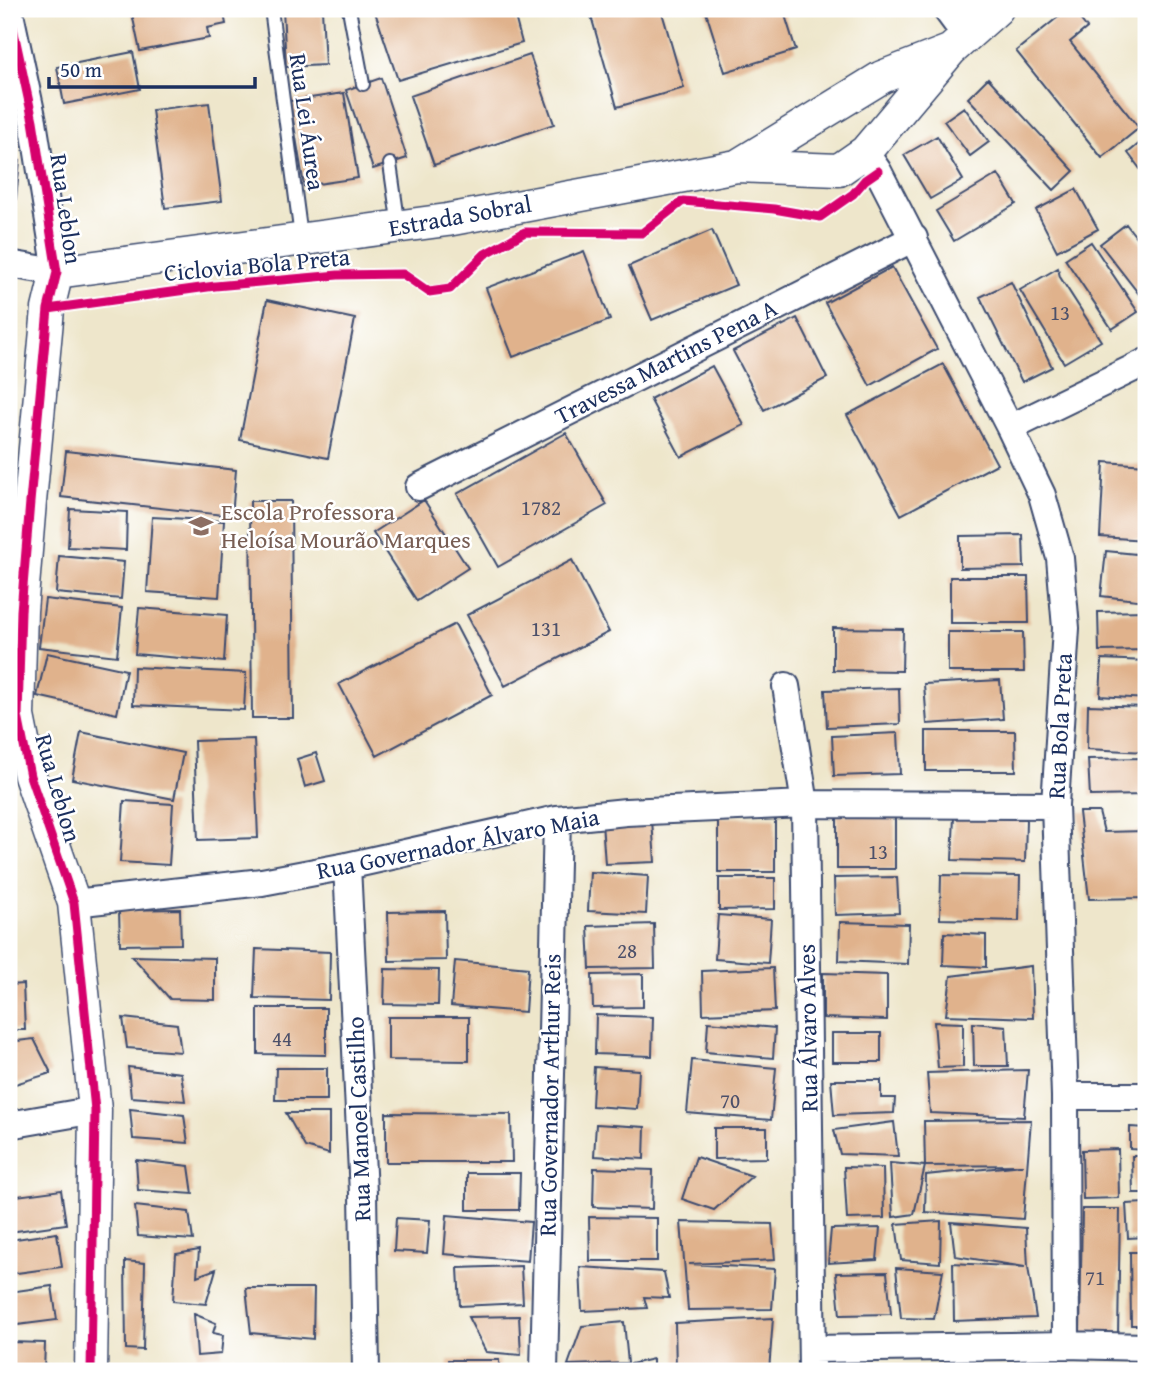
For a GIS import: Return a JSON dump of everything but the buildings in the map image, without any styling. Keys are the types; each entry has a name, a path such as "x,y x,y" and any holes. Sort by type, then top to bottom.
{"street":[{"name":"Rua Leblon","path":"9,9 33,121 58,272 48,309 15,610 18,716 30,776 74,903 95,1110 91,1371"},
{"path":"946,9 958,43"},
{"name":"Estrada Sobral","path":"58,272 399,227 737,166 839,170 865,152 958,43 998,9"},
{"name":"Estrada Sobral","path":"737,166 882,77 958,43"},
{"path":"882,77 900,113"},
{"path":"801,129 819,171"},
{"name":"Rua Bola Preta","path":"865,152 914,238 1010,428 1041,495 1060,558 1066,628 1055,805 1065,1096 1066,1345"},
{"name":"Travessa Martins Pena A","path":"419,486 914,238"},
{"path":"9,264 58,272"},
{"path":"1010,428 1146,362"},
{"name":"Rua Álvaro Alves","path":"786,686 805,804 812,1360"},
{"name":"Rua Governador Álvaro Maia","path":"74,903 262,883 557,819 626,812 805,804 1055,805"},
{"name":"Rua Governador Arthur Reis","path":"544,1371 557,819"},
{"name":"Rua Manoel Castilho","path":"347,866 363,1193 366,1371"},
{"path":"1065,1096 1146,1096"},
{"path":"9,1125 95,1110"},
{"path":"812,1360 1066,1345 1146,1347"}],"lane":[{"name":"Rua Lei Áurea","path":"271,9 302,240"},
{"path":"349,9 363,84"},
{"path":"390,163 399,227"}],"cycle path":[{"path":"9,9 33,121 57,272 48,309 30,502 21,611 18,716 30,776 74,903 95,1110 91,1371"},
{"name":"Ciclovia Bola Preta","path":"48,309 215,286 338,275 403,274 429,292 450,289 485,254 525,232 642,233 683,201 774,209 820,217 853,194 865,180 878,171"}],"place":[{"name":"Escola Professora Heloísa Mourão Marques","path":"201,526"}]}
